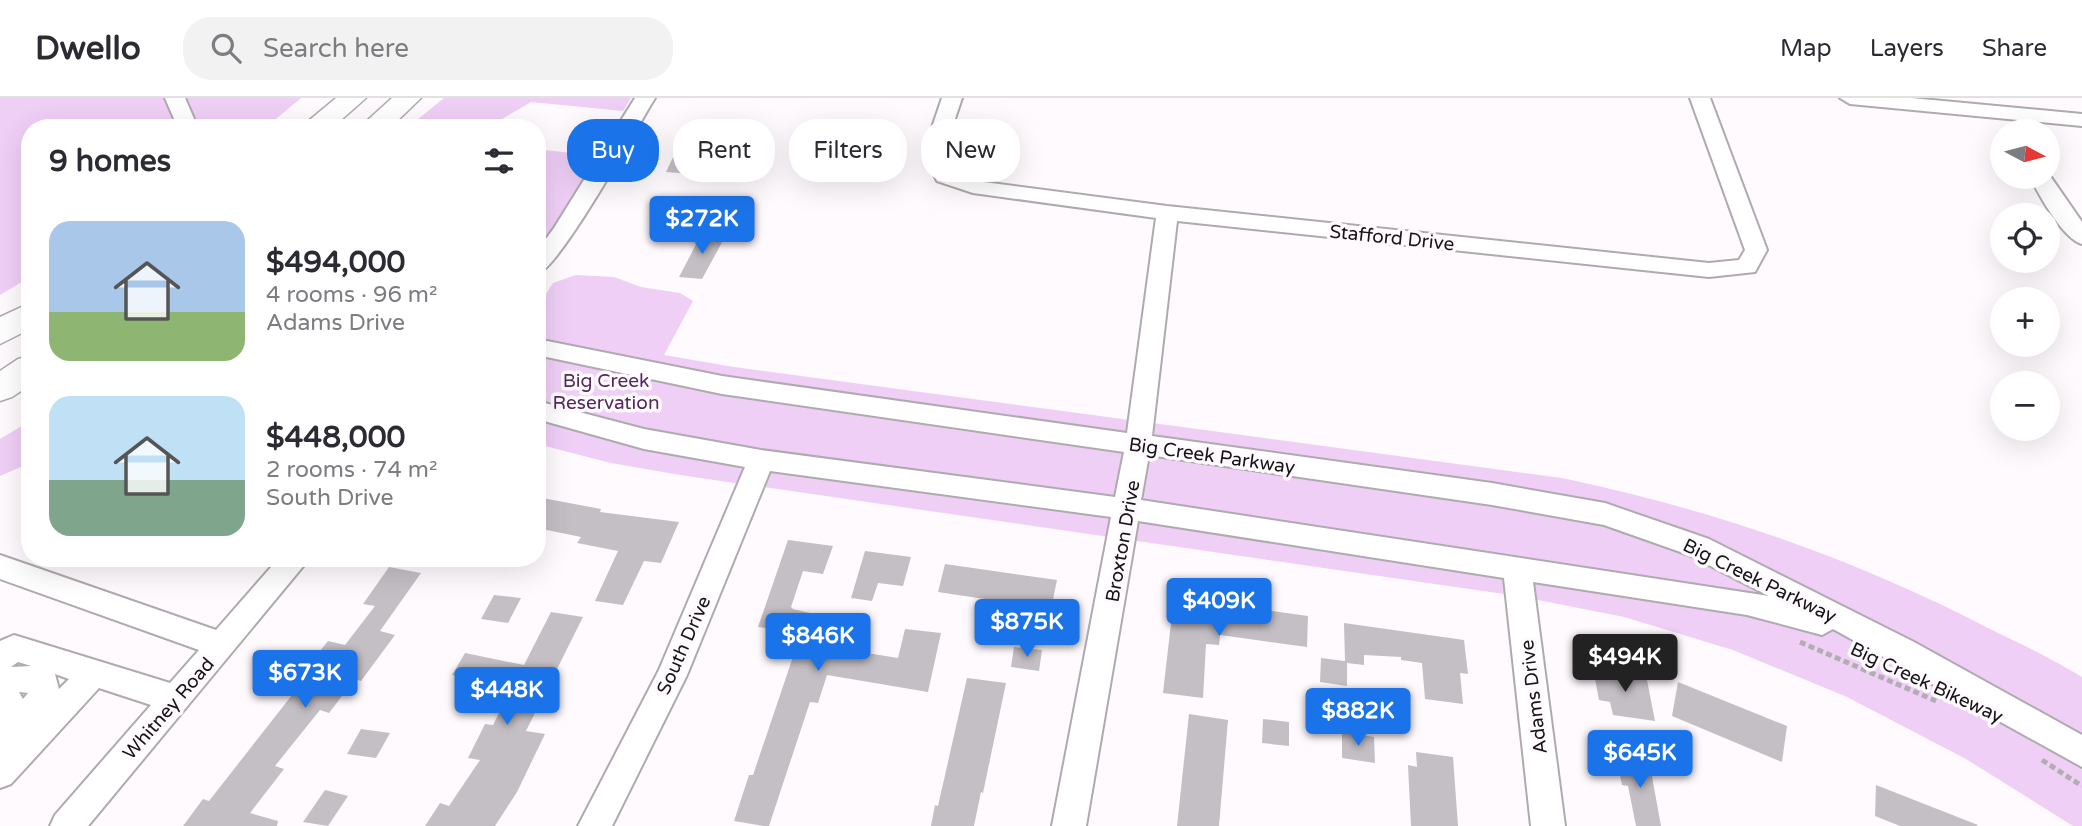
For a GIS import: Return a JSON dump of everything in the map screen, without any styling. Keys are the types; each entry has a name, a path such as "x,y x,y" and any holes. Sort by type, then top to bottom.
{"highway":[{"path":"326,119 353,98"},
{"path":"384,119 408,98"},
{"path":"0,332 21,319"},
{"path":"0,387 21,374"}],"street":[{"path":"175,98 184,119"},
{"path":"546,255 563,232 645,98"},
{"name":"Stafford Drive","path":"952,98 933,154 944,177 973,187 1167,213 1709,270 1747,267 1756,250 1700,98"},
{"path":"1850,98 2082,120"},
{"path":"2002,112 2006,119"},
{"path":"2046,189 2082,237"},
{"name":"Broxton Drive","path":"1069,826 1128,509 1167,213"},
{"name":"Big Creek Parkway","path":"546,349 722,385 1492,494 1605,514 1699,547 1864,632 2082,752"},
{"name":"Big Creek Parkway","path":"546,412 644,439 761,460 1128,509 1747,603 1864,632"},
{"name":"South Drive","path":"595,826 672,675 761,460"},
{"path":"0,567 222,645"},
{"name":"Whitney Road","path":"67,826 288,567"},
{"name":"Adams Drive","path":"1517,568 1548,826"},
{"path":"0,658 14,648 176,699"},
{"path":"0,773 94,673"},
{"path":"0,683 23,678 44,683 42,701 0,744"},
{"path":"0,692 11,706 7,729 0,744"}],"path":[{"name":"Big Creek Bikeway","path":"1793,639 1941,703"},
{"path":"2031,752 2082,786"}],"green space":[{"path":"0,98 301,98 276,119 21,119 21,282 0,295"},
{"path":"444,98 631,98 623,111 531,102 502,119 418,119"},
{"path":"546,150 567,152 567,182 592,182 546,252"},
{"name":"Big Creek Reservation","path":"576,275 614,277 641,287 680,293 693,301 664,355 734,367 1562,478 1675,505 1782,539 1887,580 2038,652 2082,677 2082,826 2073,826 1966,759 1847,697 1733,650 1624,617 1518,596 680,475 611,463 546,446 546,294 553,283"},
{"path":"21,426 21,467 0,476 0,439"}],"building":[{"path":"673,157 673,173 666,172"},
{"path":"702,233 726,235 702,279 679,277"},
{"path":"546,499 601,509 600,512 679,522 661,563 644,561 623,605 595,601 618,551 577,543 581,537 546,530"},
{"path":"788,540 833,546 823,574 803,571 791,607 810,613 851,619 842,649 898,658 905,629 941,633 928,692 827,675 818,703 810,702 769,826 764,826 734,821 749,775 753,775 801,633 758,627"},
{"path":"865,551 911,557 903,586 878,583 872,601 851,598"},
{"path":"945,564 1057,580 1051,609 938,592"},
{"path":"389,567 421,573 380,631 395,635 361,681 355,679 329,713 320,710 275,766 284,769 250,813 278,821 277,826 183,826 203,799 209,801 314,667 308,666 328,641 345,645 375,606 363,604"},
{"path":"494,595 521,598 508,623 481,619"},
{"path":"1174,597 1222,603 1221,611 1258,616 1258,609 1308,616 1307,647 1220,635 1219,645 1206,644 1203,698 1163,693"},
{"path":"551,612 583,617 526,731 545,734 517,792 495,826 425,826 440,803 449,806 480,760 468,758 485,724 493,725 512,687 452,675 465,653 524,665"},
{"path":"1344,623 1464,640 1468,674 1460,673 1463,704 1425,699 1422,663 1401,660 1401,657 1364,655 1364,665 1347,663 1347,686 1320,682 1321,658 1345,661"},
{"path":"1014,647 1042,650 1039,671 1011,667"},
{"path":"1593,668 1646,675 1655,721 1613,715 1610,702 1599,700"},
{"path":"967,678 1006,683 983,793 981,792 974,826 931,826 935,805 938,806"},
{"path":"1678,682 1787,726 1782,762 1672,716"},
{"path":"1189,714 1228,720 1219,826 1177,826"},
{"path":"1263,719 1289,722 1289,746 1262,743"},
{"path":"361,729 390,733 376,758 347,754"},
{"path":"1342,732 1374,737 1375,763 1342,758"},
{"path":"1416,752 1453,757 1458,826 1411,826 1408,765 1417,767"},
{"path":"1616,755 1649,760 1661,826 1636,826 1628,786 1622,785"},
{"path":"1876,785 1978,825 1900,826 1875,816"},
{"path":"325,790 348,796 328,826 303,822"}]}
